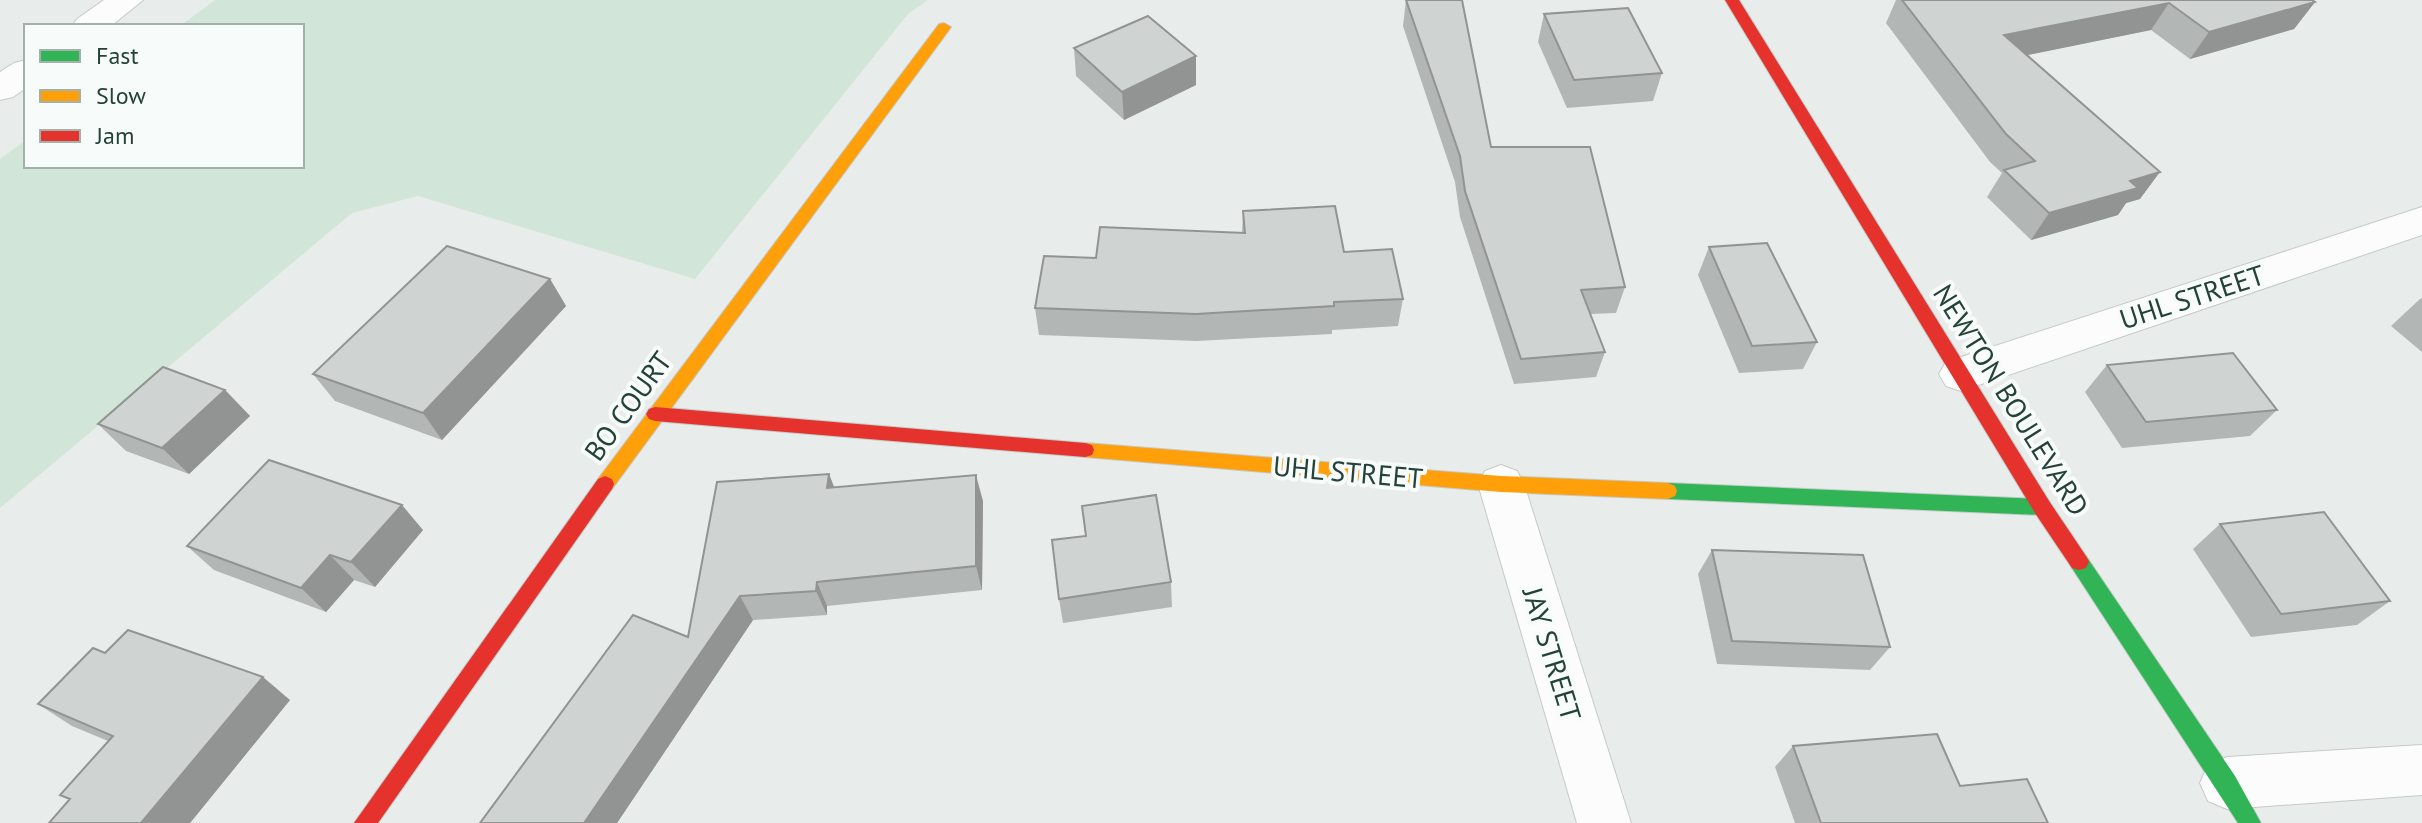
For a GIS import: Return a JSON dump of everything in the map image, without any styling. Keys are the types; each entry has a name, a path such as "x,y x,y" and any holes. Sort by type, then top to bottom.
{"street":[{"path":"92,24 126,0"},
{"name":"NEWTON BOULEVARD","path":"1738,1 2042,507 2239,803"},
{"name":"BO COURT","path":"365,823 655,414 944,27"},
{"path":"0,89 24,72"},
{"name":"UHL STREET","path":"1961,374 2422,221"},
{"name":"UHL STREET","path":"655,414 1501,484 2042,507"},
{"name":"JAY STREET","path":"1501,484 1604,823"},
{"path":"2239,803 2422,770"}],"green space":[{"path":"215,0 928,0 908,14 695,279 418,196 352,213 0,508 0,159 24,141 24,168 304,168 304,24 183,24"}],"building":[{"path":"1406,0 1462,0 1491,147 1590,147 1625,287 1581,290 1605,352 1521,359 1465,191 1460,156"},
{"path":"1902,0 2315,2 2209,32 2169,3 2004,35 2160,172 2130,181 2138,188 2049,213 2004,170 2035,161 2006,134"},
{"path":"1628,8 1662,73 1574,80 1544,14"},
{"path":"1148,16 1196,56 1122,92 1074,48"},
{"path":"1335,206 1344,252 1392,249 1403,299 1196,314 1035,308 1044,256 1096,258 1100,227 1245,233 1243,211"},
{"path":"1767,243 1817,342 1752,346 1709,247"},
{"path":"447,246 550,279 423,413 313,374"},
{"path":"2233,353 2277,410 2146,422 2107,365"},
{"path":"163,367 225,390 162,448 98,424"},
{"path":"269,460 402,505 351,562 330,555 301,588 187,546"},
{"path":"829,474 827,488 976,475 976,566 817,582 816,591 740,596 584,823 480,823 633,615 688,637 717,482"},
{"path":"1156,495 1171,582 1059,599 1052,540 1086,536 1082,506"},
{"path":"2324,512 2390,601 2281,614 2220,524"},
{"path":"1712,550 1863,555 1890,647 1732,641"},
{"path":"128,630 263,677 141,823 49,823 70,799 60,795 113,736 38,704 93,648 105,653"},
{"path":"1937,734 1960,786 2027,779 2048,823 1821,823 1793,746"}],"traffic: fast":[{"path":"1668,491 2042,507"},
{"path":"2079,562 2227,783 2250,823"}],"traffic: slow":[{"path":"605,484 944,27"},
{"path":"1085,450 1501,484 1668,491"}],"traffic: jam":[{"path":"1732,0 2042,507 2079,562"},
{"path":"655,414 1085,450"},
{"path":"365,823 605,484"}]}
